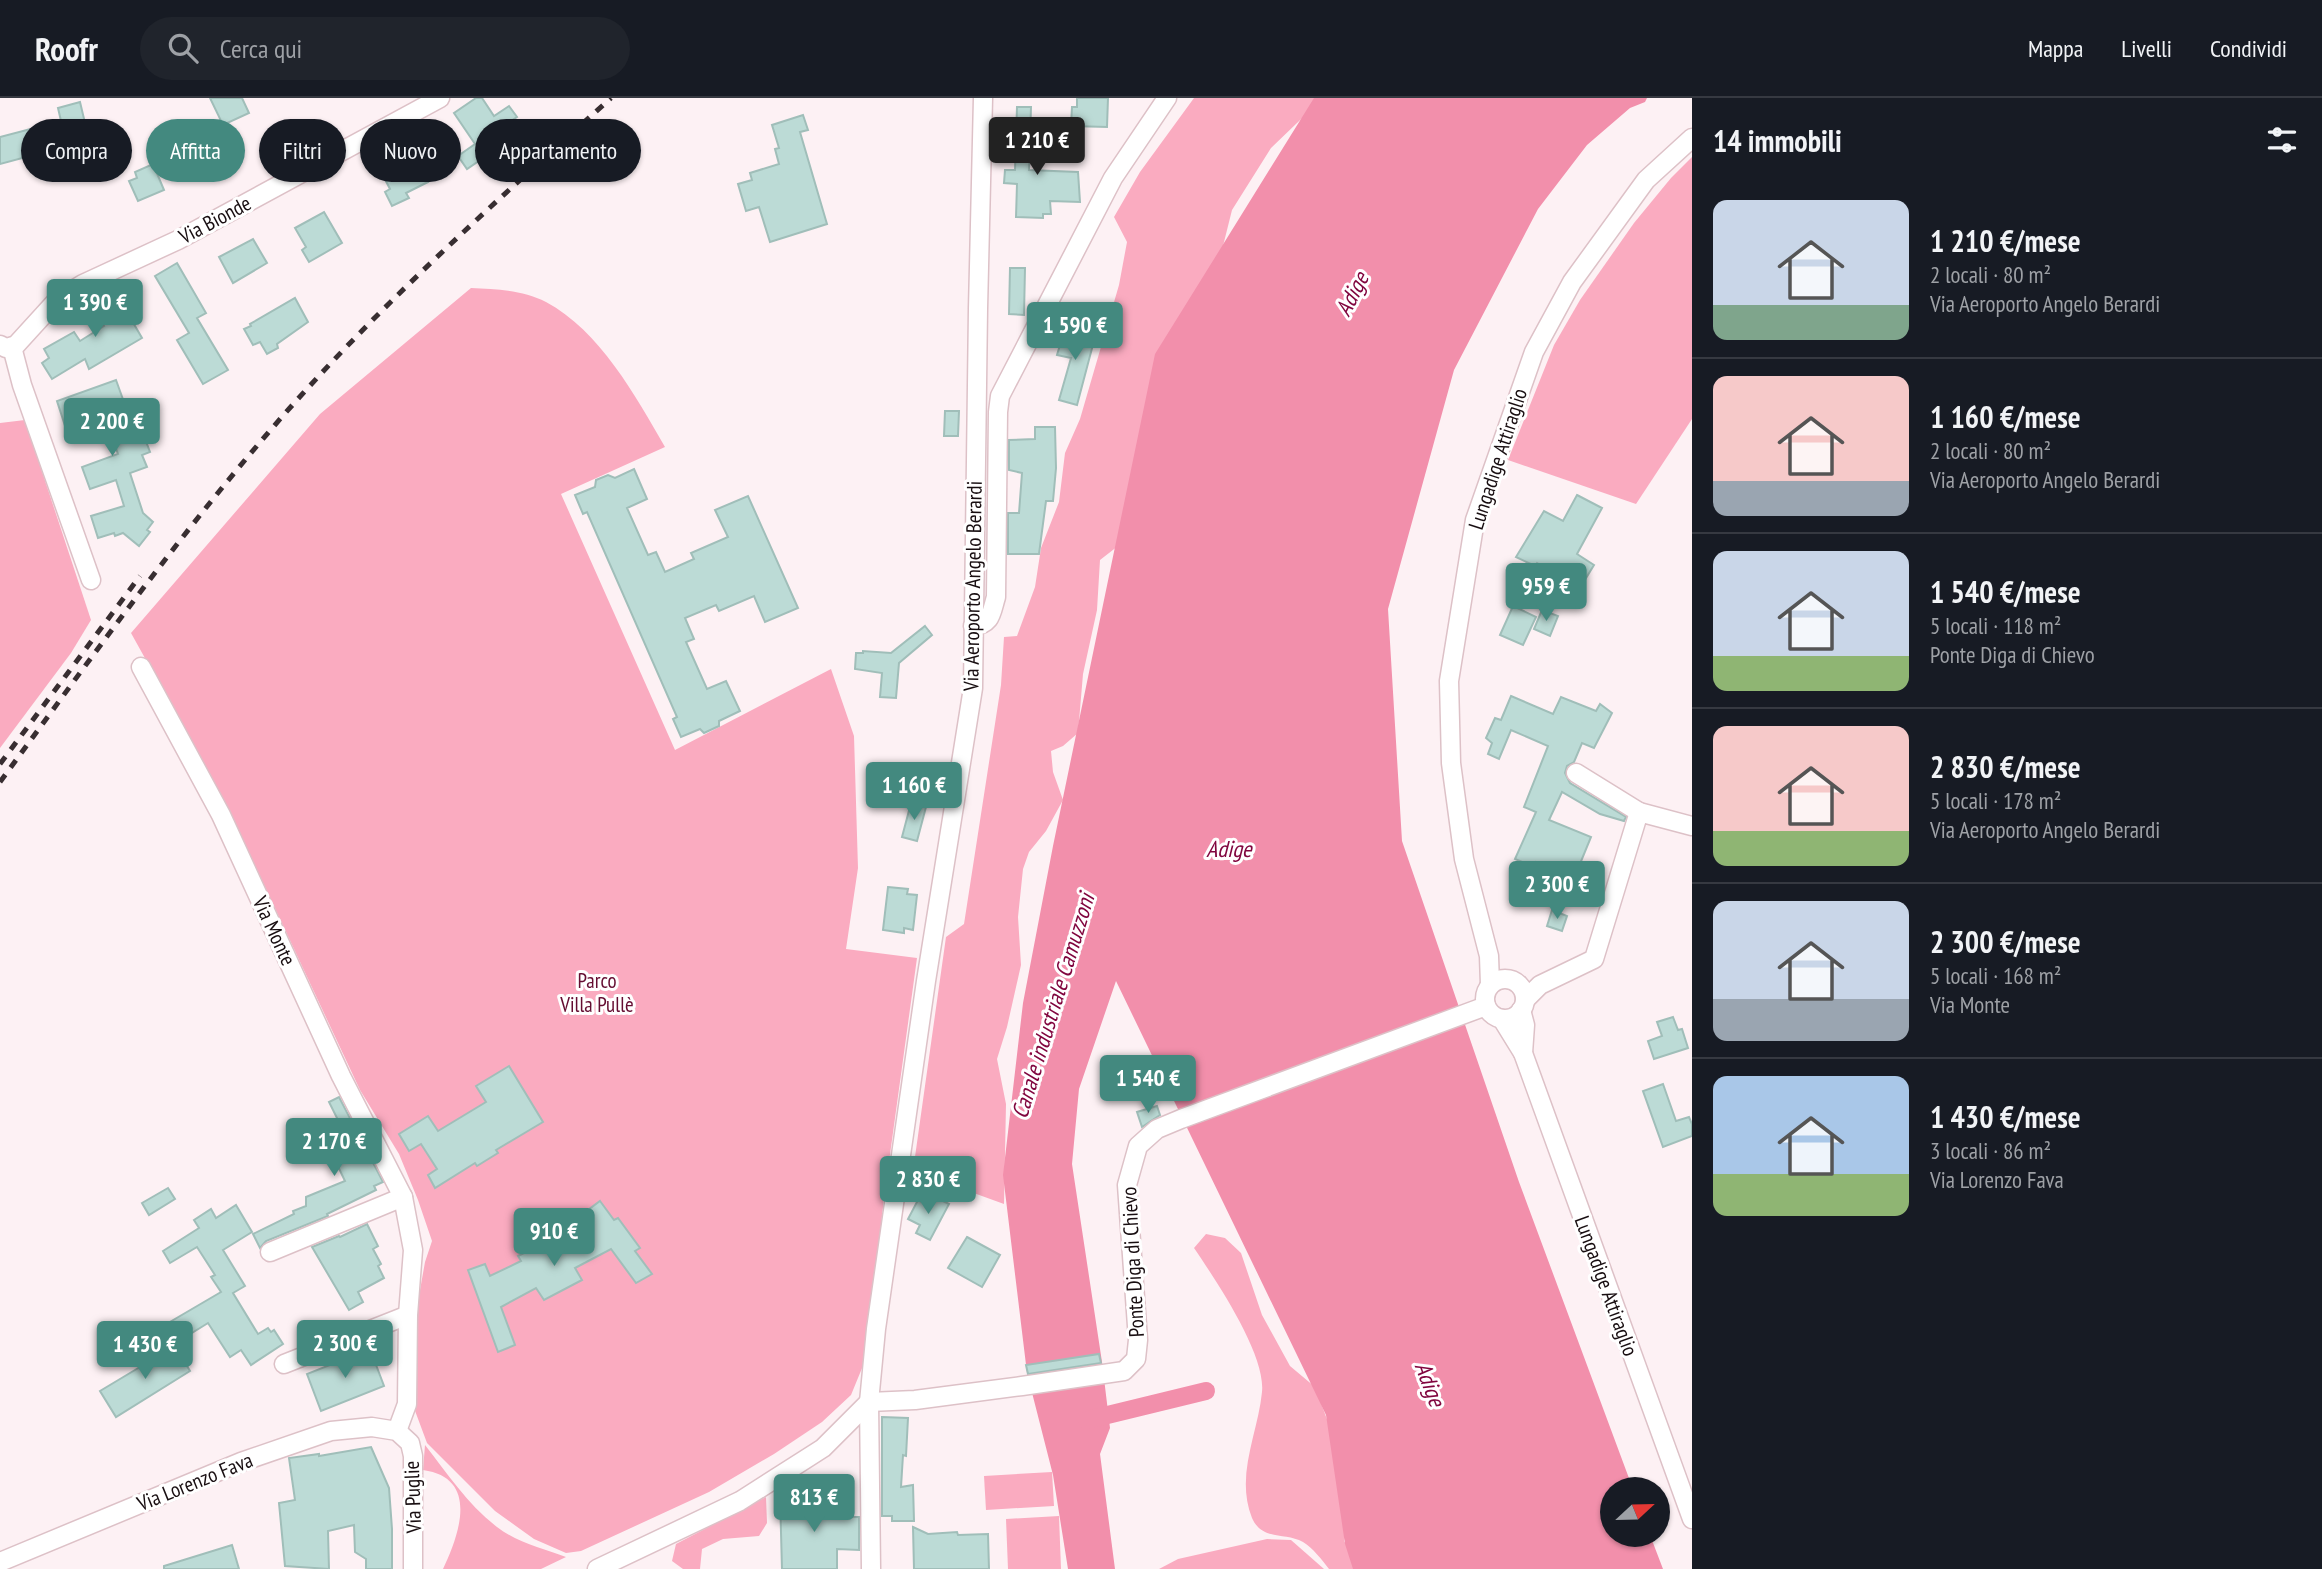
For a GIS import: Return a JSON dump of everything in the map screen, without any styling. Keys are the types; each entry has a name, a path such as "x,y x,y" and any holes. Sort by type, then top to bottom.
{"street":[{"name":"Via Bionde","path":"6,347 31,331 57,300 83,284 178,240 440,98"},
{"name":"Via Aeroporto Angelo Berardi","path":"871,1569 869,1402 876,1329 926,981 973,688 983,98"},
{"path":"973,626 984,625 990,618 996,597 1000,396 1113,178 1167,98"},
{"name":"Lungadige Attiraglio","path":"1692,138 1646,180 1572,282 1535,352 1475,520 1449,681 1451,763 1464,859 1489,956 1490,985 1478,1009 1502,1019 1523,1053 1692,1519"},
{"path":"6,347 91,580"},
{"name":"Via Monte","path":"141,667 221,815 341,1076 402,1197 413,1250 408,1315 407,1404 397,1431"},
{"path":"1576,773 1639,812 1692,826"},
{"path":"1502,1019 1511,1018 1540,985 1594,959 1639,812"},
{"name":"Lungadige Attiraglio","path":"1489,956 1523,990 1523,1053"},
{"path":"1490,985 1496,981 1512,980 1540,985"},
{"name":"Ponte Diga di Chievo","path":"869,1402 1021,1387 1124,1371 1136,1359 1138,1340 1127,1185 1138,1146 1157,1129 1181,1119 1478,1009"},
{"path":"270,1252 402,1197"},
{"path":"284,1364 408,1315"},
{"path":"597,1569 740,1501 823,1448 869,1402"},
{"name":"Via Lorenzo Fava","path":"0,1562 241,1462 331,1431 372,1427 397,1431"},
{"name":"Via Puglie","path":"397,1431 410,1443 413,1456 413,1569"}],"green space":[{"path":"1194,98 1323,98 1271,148 1232,210 1220,258 1127,539 1100,560 1097,610 1083,674 1078,733 1063,746 1051,751 1053,772 1063,800 1046,831 1029,852 1023,869 1018,917 1021,965 997,1059 1006,1104 1004,1204 913,1171 946,937 964,924 1001,685 1004,637 1017,636 1035,587 1041,548 1059,502 1065,453 1080,419 1119,285 1127,242 1114,217 1140,172"},
{"path":"1692,157 1692,419 1636,504 1508,460 1554,345 1580,300 1634,223"},
{"name":"Parco Villa Pullè","path":"471,288 528,295 565,314 583,330 614,366 665,447 561,494 675,750 831,669 854,736 858,868 846,949 917,958 884,1198 867,1356 851,1395 822,1422 709,1492 581,1551 566,1553 534,1539 495,1511 427,1443 411,1400 417,1307 425,1262 432,1241 418,1200 399,1154 360,1090 250,855 131,633 320,414"},
{"path":"25,420 91,620 71,653 0,748 0,423"},
{"path":"1206,1234 1225,1238 1241,1253 1262,1315 1290,1366 1315,1387 1345,1468 1349,1512 1344,1541 1360,1569 1329,1569 1303,1542 1268,1533 1256,1525 1252,1518 1247,1502 1247,1470 1260,1408 1261,1376 1248,1338 1194,1248"},
{"path":"425,1445 467,1499 497,1527 521,1541 566,1557 541,1569 443,1569 459,1524 458,1495 452,1484 441,1475 423,1470"},
{"path":"1052,1472 1054,1506 986,1510 984,1476"},
{"path":"766,1497 767,1523 759,1536 723,1539 702,1549 700,1569 683,1569 672,1561 676,1544"},
{"path":"1059,1516 1061,1569 1008,1569 1006,1519"},
{"path":"1267,1539 1291,1540 1324,1569 1159,1569 1178,1559"}],"water":[{"name":"Adige","path":"1314,98 1647,98 1645,102 1630,108 1587,145 1538,209 1454,370 1388,609 1402,841 1519,1182 1629,1477 1600,1477 1600,1547 1655,1547 1663,1569 1353,1569 1345,1544 1326,1415 1116,981 1079,1089 1072,1164 1110,1428 1100,1454 1115,1569 1068,1569 1053,1475 1027,1373 1003,1175 1023,1003 1155,354"}],"building":[{"path":"210,98 242,98 249,113 236,119 220,119"},
{"path":"476,98 482,98 494,116 509,106 517,117 475,119 475,144 461,123 461,119 454,113"},
{"path":"1077,98 1108,98 1107,127 1071,126 1072,107 1077,107"},
{"path":"80,102 84,119 61,119 58,108"},
{"path":"1017,107 1031,107 1029,170 1078,172 1080,202 1050,201 1051,214 1043,214 1043,218 1016,217 1017,184 1004,183 1005,170 1015,170"},
{"path":"803,115 808,130 800,132 827,224 770,242 759,207 746,211 738,184 752,180 750,173 779,164 775,149 779,148 772,125"},
{"path":"21,131 21,158 0,164 0,137"},
{"path":"475,144 475,164 467,169 461,160 461,154"},
{"path":"146,167 146,182 161,182 164,190 138,201 129,182 137,178 135,172"},
{"path":"386,182 428,182 406,193 409,198 392,206 385,192 390,189"},
{"path":"324,212 342,243 309,262 302,250 306,247 295,228"},
{"path":"253,239 267,263 233,283 219,257"},
{"path":"177,263 206,313 197,318 228,370 203,384 177,340 189,333 155,276"},
{"path":"1010,268 1025,268 1024,315 1009,314"},
{"path":"114,290 142,338 89,369 85,359 52,379 42,363 49,358 44,349 74,332 80,341 104,326 91,304"},
{"path":"295,298 308,322 267,354 260,342 253,345 244,329"},
{"path":"1066,325 1095,337 1077,405 1059,400 1071,358 1057,355"},
{"path":"116,380 138,441 145,439 150,452 142,455 147,467 130,473 143,513 153,522 147,530 150,532 139,546 123,533 98,538 91,516 124,506 116,480 90,489 82,467 118,454 105,419 67,432 57,401"},
{"path":"945,411 959,411 958,436 944,436"},
{"path":"1035,427 1055,427 1056,468 1053,501 1046,501 1039,554 1008,554 1008,513 1019,513 1022,473 1009,470 1009,440 1035,439"},
{"path":"634,469 647,499 627,508 648,555 656,552 665,572 694,559 691,553 728,537 715,510 748,496 798,608 765,622 754,596 719,611 716,605 685,618 694,639 686,642 707,689 726,681 740,711 719,721 719,726 704,733 700,729 681,737 673,719 677,717 587,512 583,514 575,495 595,487 596,480 608,475 615,478"},
{"path":"1577,495 1602,508 1577,554 1594,565 1580,588 1537,563 1535,566 1516,557 1544,511 1563,521"},
{"path":"1513,606 1536,617 1523,645 1500,635"},
{"path":"1542,610 1558,616 1550,636 1534,629"},
{"path":"925,626 932,635 899,663 896,698 880,697 882,673 855,669 856,653 891,653"},
{"path":"1511,696 1553,714 1561,697 1596,711 1600,704 1612,713 1594,748 1582,743 1574,762 1567,766 1565,773 1570,783 1626,817 1624,821 1600,814 1562,792 1549,820 1591,837 1575,876 1536,862 1534,867 1515,859 1536,812 1524,807 1548,746 1511,730 1499,759 1488,754 1492,743 1486,738 1495,718 1501,720"},
{"path":"911,803 926,807 917,841 902,837"},
{"path":"888,887 908,889 907,894 917,895 913,930 904,928 904,933 883,930"},
{"path":"1552,910 1567,916 1562,931 1547,926"},
{"path":"1673,1017 1678,1030 1682,1029 1688,1048 1654,1059 1648,1041 1662,1036 1657,1022"},
{"path":"509,1066 543,1122 496,1150 498,1153 477,1166 475,1163 435,1188 428,1175 437,1169 421,1144 409,1151 399,1134 428,1116 438,1131 486,1102 476,1086"},
{"path":"1663,1084 1676,1121 1689,1117 1692,1136 1663,1147 1643,1091"},
{"path":"339,1097 383,1182 374,1186 376,1190 327,1214 328,1216 266,1241 260,1248 253,1234 306,1206 306,1197 345,1181 322,1133 340,1124 329,1102"},
{"path":"1157,1106 1160,1115 1142,1127 1137,1112"},
{"path":"168,1188 175,1199 149,1215 142,1203"},
{"path":"933,1196 949,1204 930,1240 916,1233 920,1225 908,1219 918,1200 929,1205"},
{"path":"600,1201 614,1220 618,1218 640,1248 635,1251 652,1274 636,1283 611,1249 575,1268 582,1280 544,1300 536,1288 501,1307 515,1345 498,1352 468,1270 485,1264 490,1276 521,1261 518,1256 559,1235 561,1239 592,1223 584,1213"},
{"path":"236,1205 252,1232 223,1250 245,1286 233,1293 258,1334 268,1328 271,1332 274,1330 283,1344 251,1365 241,1350 230,1357 208,1323 174,1344 163,1326 221,1292 211,1277 215,1275 197,1247 170,1263 163,1251 199,1228 194,1220 211,1209 216,1218"},
{"path":"367,1224 378,1246 373,1249 381,1264 378,1266 384,1278 358,1292 363,1302 349,1310 312,1247"},
{"path":"967,1237 1000,1255 982,1287 948,1268"},
{"path":"175,1346 190,1371 116,1417 100,1391"},
{"path":"370,1349 384,1386 321,1411 307,1374"},
{"path":"1099,1354 1101,1363 1028,1374 1026,1365"},
{"path":"882,1417 908,1418 901,1487 913,1485 914,1521 892,1521 892,1516 882,1516"},
{"path":"371,1447 389,1488 392,1569 366,1569 366,1559 355,1552 354,1525 328,1531 329,1569 285,1566 279,1503 295,1500 289,1458"},
{"path":"822,1495 822,1517 859,1517 859,1550 837,1549 837,1569 782,1569 780,1496"},
{"path":"913,1527 928,1534 988,1534 989,1569 914,1569"},
{"path":"232,1545 239,1569 164,1569 164,1566"}],"waterway":[{"name":"Canale industriale Camuzzoni","path":"1087,1420 1206,1391"}],"railway":[{"path":"0,782 167,557 313,382 437,257 611,98"},
{"path":"0,764 140,576"}]}
